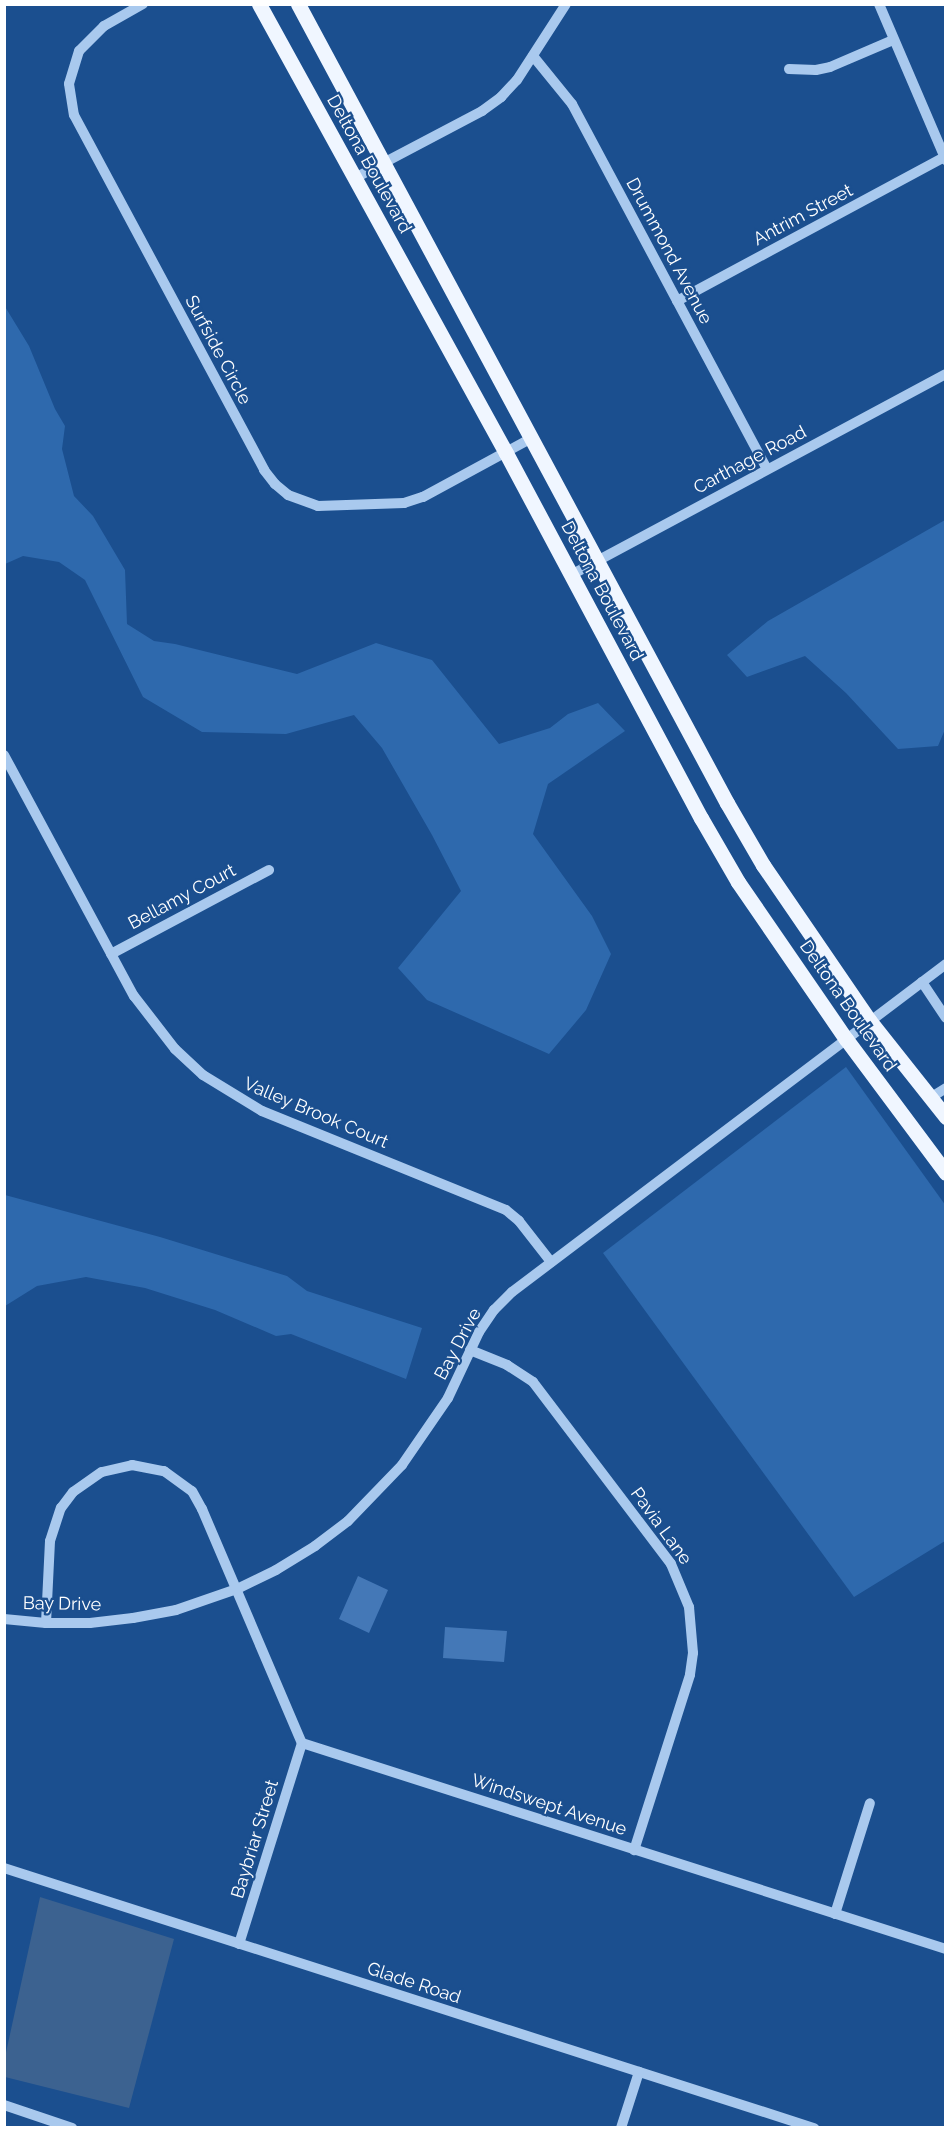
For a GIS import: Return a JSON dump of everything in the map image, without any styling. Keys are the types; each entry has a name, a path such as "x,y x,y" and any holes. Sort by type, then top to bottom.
{"main road":[{"name":"Deltona Boulevard","path":"259,4 738,882 846,1039 945,1173"},
{"name":"Deltona Boulevard","path":"298,4 739,824 763,865 869,1020 945,1117"}],"street":[{"name":"Surfside Circle","path":"143,4 104,26 79,51 69,84 74,115 264,471 275,484 288,495 318,506 387,506 423,497 530,439"},
{"path":"355,178 482,111 517,80 566,4"},
{"path":"879,4 945,159"},
{"path":"789,69 823,68 893,40"},
{"name":"Drummond Avenue","path":"533,56 572,104 767,469"},
{"name":"Antrim Street","path":"677,301 945,159"},
{"name":"Carthage Road","path":"571,575 945,375"},
{"name":"Valley Brook Court","path":"4,755 134,996 175,1049 203,1075 231,1095 262,1112 506,1210 519,1221 551,1262"},
{"name":"Bellamy Court","path":"111,954 269,870"},
{"name":"Bay Drive","path":"4,1619 46,1623 90,1623 176,1610 237,1589 276,1570 315,1546 377,1493 427,1433 448,1398 470,1350 494,1310 512,1292 945,964"},
{"path":"922,982 945,1018"},
{"path":"930,1098 945,1088"},
{"name":"Pavia Lane","path":"470,1350 507,1365 533,1382 671,1564 689,1606 693,1641 690,1675 634,1850"},
{"path":"46,1623 50,1540 57,1516 74,1492 87,1480 116,1467 132,1465 164,1471 179,1479 192,1491 202,1509 302,1743"},
{"name":"Windswept Avenue","path":"302,1743 945,1949"},
{"name":"Baybriar Street","path":"239,1944 302,1743"},
{"path":"835,1914 870,1803"},
{"name":"Glade Road","path":"4,1868 814,2127"},
{"path":"621,2127 639,2072"},
{"path":"4,2105 72,2127"}],"shaded area":[{"path":"4,305 29,346 55,409 65,426 62,449 74,496 93,516 125,570 127,624 154,641 297,674 376,643 432,660 499,744 550,728 568,714 598,703 625,731 548,784 533,834 592,916 611,954 586,1010 549,1054 427,1000 398,968 461,891 382,748 354,715 286,734 202,732 143,697 85,580 59,562 23,556 5,564"},
{"path":"945,520 946,727 938,746 898,749 846,693 805,656 747,677 727,655 768,621"},
{"path":"846,1067 946,1206 945,1541 854,1597 603,1253"},
{"path":"5,1195 160,1237 287,1276 307,1291 422,1328 406,1379 291,1334 276,1336 215,1310 145,1288 86,1277 37,1286 5,1306"},
{"path":"40,1897 174,1939 129,2108 5,2077 5,2057"}],"building":[{"path":"358,1576 388,1590 369,1633 339,1619"},
{"path":"445,1627 507,1631 504,1662 443,1658"}]}
